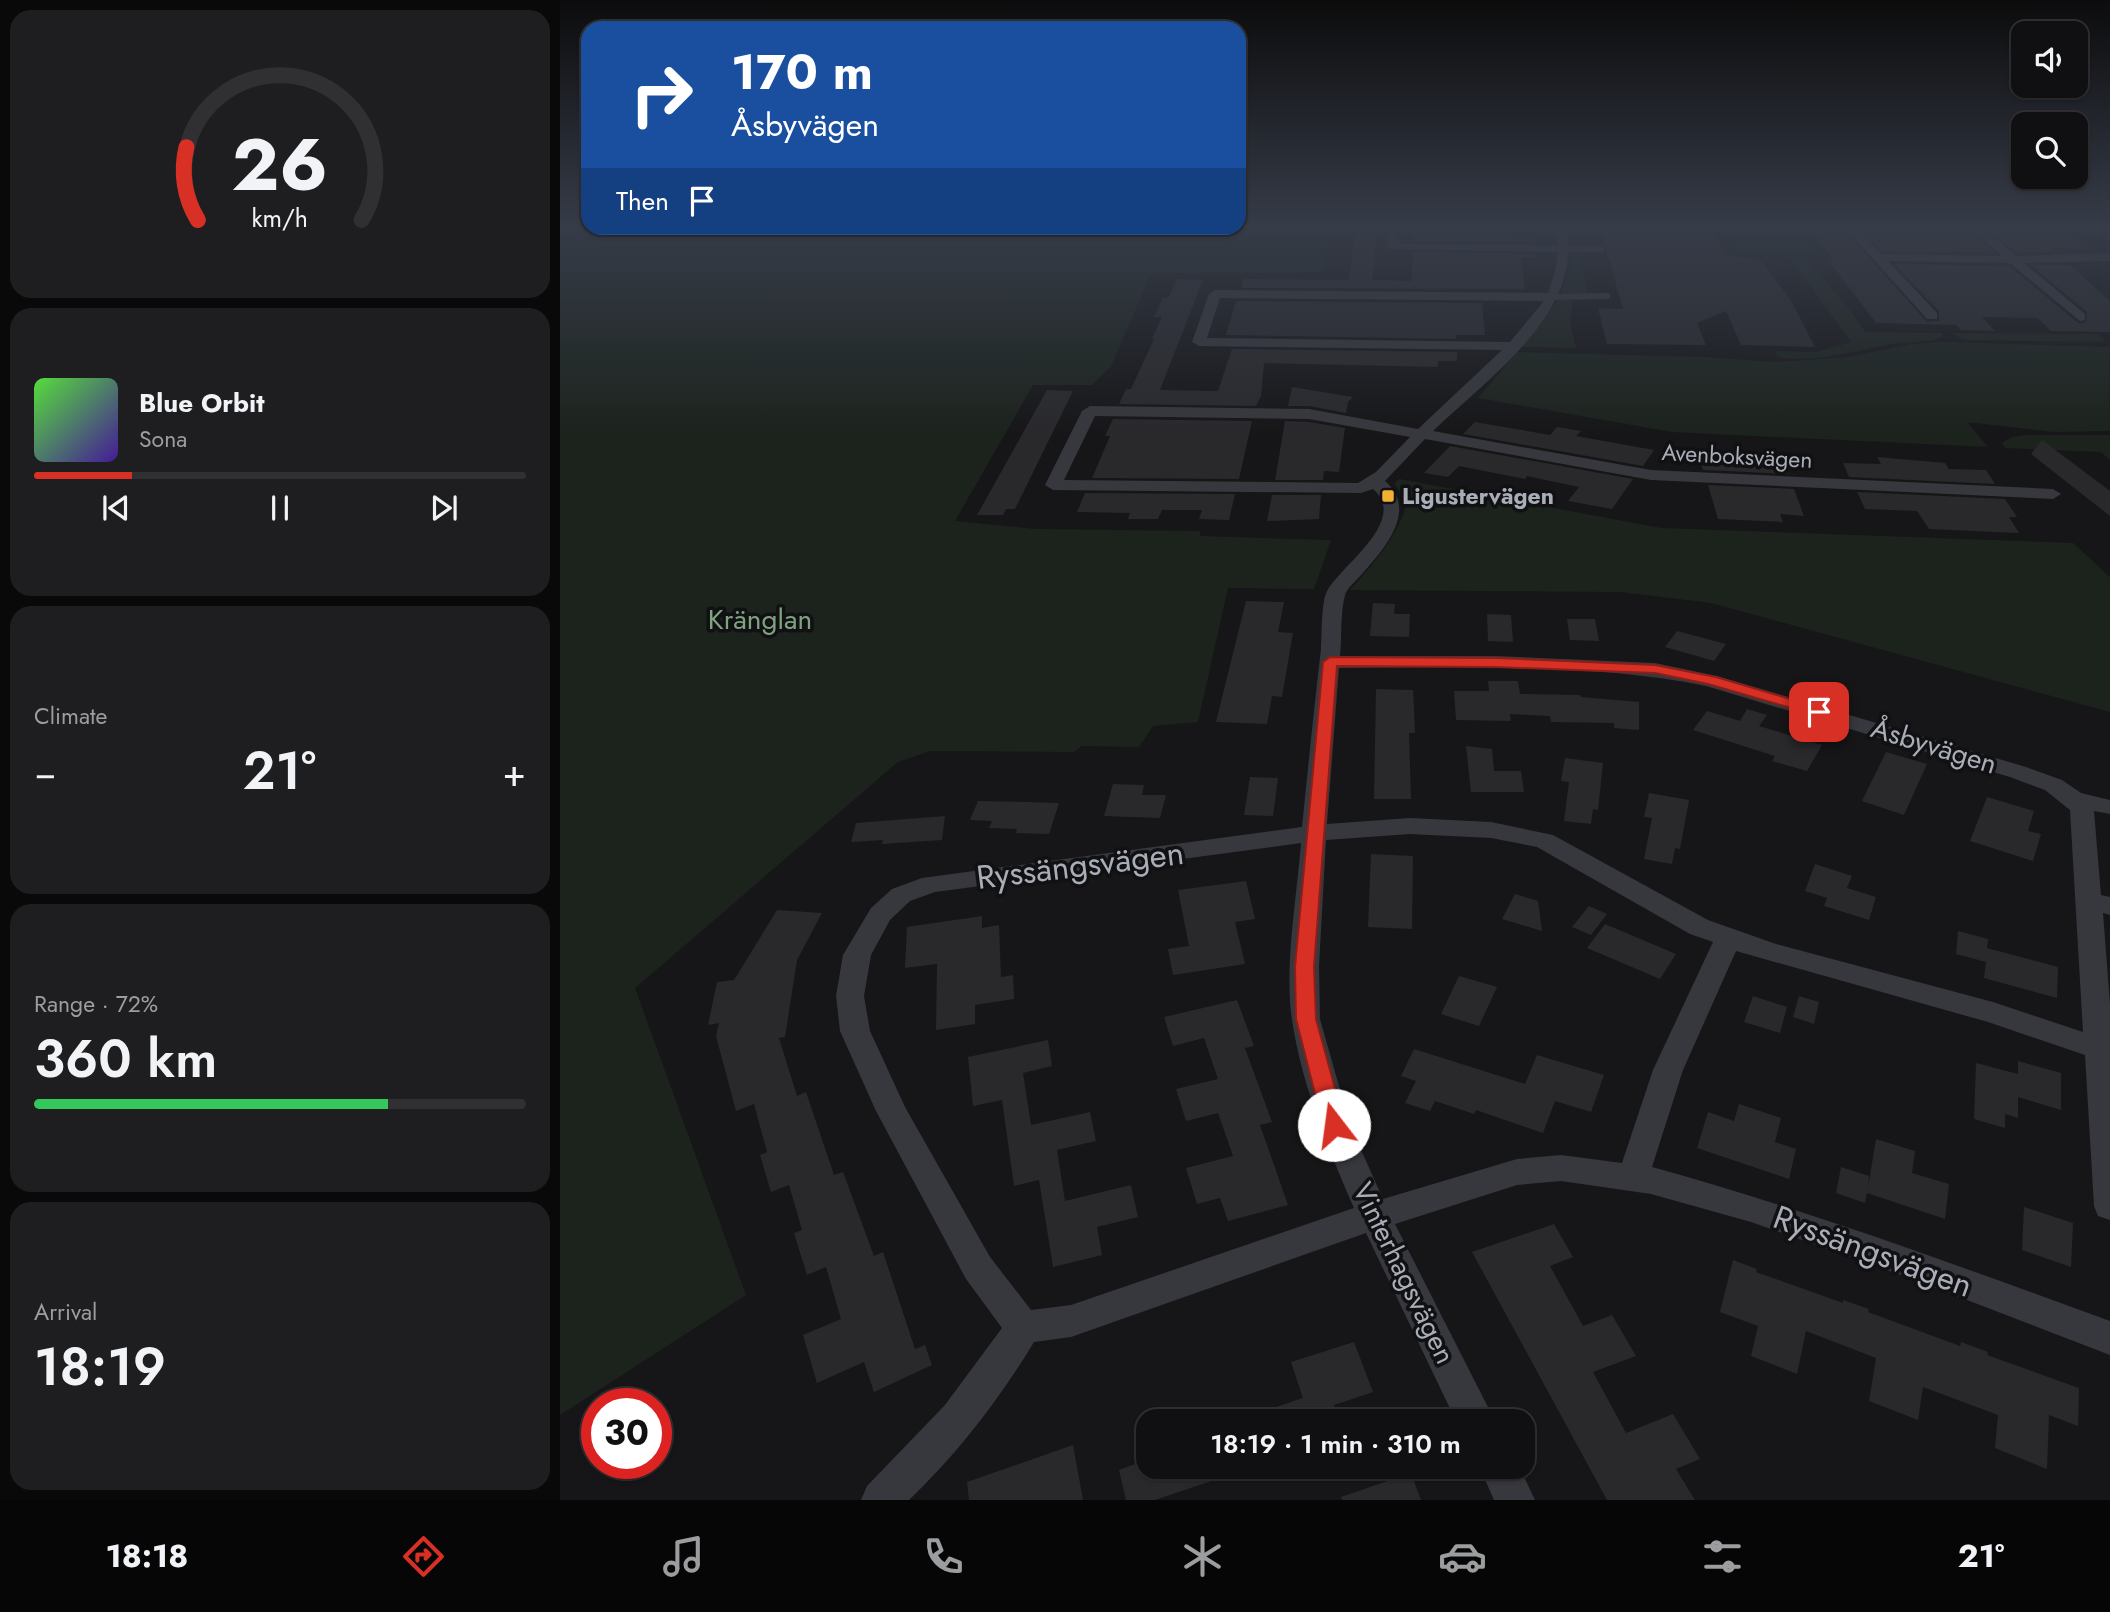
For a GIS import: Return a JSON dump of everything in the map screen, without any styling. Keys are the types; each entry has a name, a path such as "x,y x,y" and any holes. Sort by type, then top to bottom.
{"street":[{"path":"1214,296 1199,342 1512,346"},
{"path":"1440,296 1552,297"},
{"path":"1913,296 1932,316"},
{"path":"2055,296 2080,317"},
{"path":"1422,434 1309,414 1090,411 1053,485 1361,488 1375,482 1512,346 1540,316 1552,297"},
{"name":"Avenboksvägen","path":"1422,434 1651,475 2053,494"},
{"name":"Vinterhagsvägen","path":"1375,482 1386,491 1392,505 1390,522 1370,553 1336,592 1304,967 1306,1019 1334,1125 1374,1216 1470,1409"},
{"name":"Åsbyvägen","path":"1330,662 1496,662 1655,669 1710,680 2018,772 2050,783 2076,799 2110,807"},
{"path":"2076,799 2082,809 2099,903 2098,1048 2110,1189"},
{"name":"Ryssängsvägen","path":"2098,1048 1993,1013 1769,951 1699,927 1544,842 1491,830 1449,826 1314,833 931,884 901,895 880,914 857,955 850,996 855,1031 891,1111 978,1268 1023,1327 1071,1321 1374,1216 1517,1172 1561,1168 1633,1177 1764,1213 2110,1338"},
{"path":"1633,1177 1668,1070 1729,937"},
{"path":"881,1500 915,1469 1000,1367 1023,1327"},
{"path":"1505,1479 1515,1500"}],"lane":[{"path":"1552,297 1607,296"}],"green space":[{"name":"Kränglan","path":"560,296 1141,296 1111,366 1092,385 1033,385 955,521 1036,529 1200,531 1200,536 1331,540 1314,589 1228,588 1198,722 1153,726 1139,747 1082,746 1074,752 930,751 898,762 635,988 746,1295 602,1388 581,1388 581,1401 560,1415"},
{"path":"1817,296 1838,296 1865,332 1942,333 1943,336 1820,358 1777,357 1774,351 1816,352 1851,342"},
{"path":"1559,299 1573,300 1570,322 1576,348 1519,347"},
{"path":"1952,333 2097,334 2106,342 1969,340"},
{"path":"1941,342 2109,347 2110,431 2053,432 1967,422 1988,447 1672,432 1478,398 1517,352 1705,357 1774,362 1849,357 1913,344"},
{"path":"2110,435 2110,460 2101,452 2005,448 2002,443 2012,437"},
{"path":"1399,479 1661,528 2073,543 2110,577 2110,712 1711,603 1621,592 1350,590 1376,560 1398,527 1407,502 1394,483"}],"building":[{"path":"1197,296 1160,390 1218,391 1232,349 1457,352 1457,361 1438,361 1438,367 1264,363 1261,396 1256,406 1119,404 1126,389 1131,389 1154,339 1162,317 1154,317 1163,298"},
{"path":"1619,296 1788,296 1815,347 1741,345 1726,311 1697,323 1706,345 1607,344 1598,308 1623,309"},
{"path":"1856,296 1904,296 1927,322 1939,321 1939,311 1925,296 2045,296 2078,323 2086,323 2087,312 2068,296 2104,296 2110,301 2110,332 2051,331 2038,318 1982,317 1995,331 1961,330 1956,325 1876,323"},
{"path":"1236,301 1482,303 1485,335 1456,335 1456,339 1226,335"},
{"path":"1292,387 1353,397 1348,402 1346,413 1309,406 1288,406"},
{"path":"1047,390 1073,391 1015,509 1006,509 1003,515 977,515"},
{"path":"1113,419 1252,421 1239,479 1092,478 1110,436 1105,436"},
{"path":"1285,421 1345,428 1339,472 1324,471 1323,480 1275,480"},
{"path":"1475,422 1550,435 1557,427 1581,431 1576,436 1654,450 1643,466 1463,434"},
{"path":"2042,440 2110,491 2110,516 2031,454"},
{"path":"1450,446 1633,479 1612,509 1568,501 1579,487 1527,476 1525,479 1459,466 1448,477 1424,473"},
{"path":"1699,457 1783,463 1788,474 1703,470"},
{"path":"1877,457 1945,463 1949,469 1986,470 1995,484 1849,477 1843,463 1881,464"},
{"path":"1708,485 1794,489 1804,516 1780,514 1783,522 1718,519"},
{"path":"1857,492 2005,499 2017,517 2009,517 2019,533 1929,529 1917,511 1865,509"},
{"path":"1085,493 1235,494 1229,520 1199,519 1202,510 1162,510 1158,519 1128,519 1130,513 1077,512"},
{"path":"1272,495 1321,495 1319,519 1267,521"},
{"path":"1246,601 1284,602 1278,632 1293,633 1282,697 1272,696 1267,724 1216,722"},
{"path":"1373,603 1395,604 1394,614 1410,614 1409,637 1370,636"},
{"path":"1487,614 1511,615 1513,642 1488,641"},
{"path":"1567,619 1595,619 1599,641 1570,640"},
{"path":"1677,631 1726,644 1714,661 1665,647"},
{"path":"1488,681 1518,681 1520,694 1580,695 1639,702 1639,730 1614,728 1614,723 1551,722 1550,716 1510,714 1511,721 1456,720 1454,691 1489,691"},
{"path":"1376,689 1413,690 1415,733 1409,733 1411,799 1374,799"},
{"path":"1747,709 1767,715 1759,726 1822,745 1807,771 1772,761 1775,756 1693,730 1707,711 1740,721"},
{"path":"1466,746 1492,749 1494,771 1521,771 1524,792 1471,792"},
{"path":"1886,752 1927,764 1904,815 1862,801"},
{"path":"1565,758 1603,763 1598,810 1593,809 1591,824 1564,821 1569,782 1561,781"},
{"path":"1250,777 1278,778 1273,816 1244,815"},
{"path":"1113,784 1144,785 1142,795 1166,795 1160,818 1104,816"},
{"path":"1649,793 1689,800 1680,849 1675,848 1672,864 1644,859 1652,818 1644,817"},
{"path":"1987,797 2034,811 2028,831 2041,834 2033,861 1970,841"},
{"path":"978,801 1059,803 1049,834 1016,833 1017,829 989,828 992,821 970,820"},
{"path":"945,816 942,840 882,844 883,840 851,842 856,823"},
{"path":"1371,854 1413,856 1412,929 1368,927"},
{"path":"1815,864 1852,876 1847,888 1876,897 1869,920 1824,906 1827,898 1805,891"},
{"path":"1246,881 1255,919 1235,922 1245,964 1173,975 1168,949 1189,946 1178,890"},
{"path":"1515,894 1538,901 1542,931 1502,919"},
{"path":"1589,906 1607,914 1591,935 1572,927"},
{"path":"777,910 822,913 797,960 785,1037 779,1038 797,1096 806,1092 834,1175 843,1172 874,1256 883,1252 915,1349 925,1345 932,1365 874,1392 864,1362 817,1383 803,1335 841,1319 826,1267 807,1275 794,1233 802,1230 789,1185 771,1192 760,1155 767,1152 754,1104 736,1111 716,1036 719,1023 708,1025 717,982 734,980"},
{"path":"982,916 982,928 999,925 1001,977 1013,975 1014,999 975,1005 975,1024 936,1030 937,964 905,968 907,927"},
{"path":"1605,924 1676,954 1660,979 1587,948"},
{"path":"1958,931 1988,939 1987,948 2058,967 2057,998 1984,978 1986,962 1956,954"},
{"path":"1459,976 1497,987 1479,1026 1441,1014"},
{"path":"1753,996 1787,1007 1780,1033 1744,1022"},
{"path":"1799,996 1819,1002 1814,1024 1793,1017"},
{"path":"1237,1000 1254,1046 1245,1048 1272,1122 1260,1125 1288,1205 1228,1221 1220,1198 1197,1204 1186,1168 1233,1156 1218,1113 1186,1121 1176,1089 1218,1079 1204,1038 1173,1046 1164,1017"},
{"path":"1048,1040 1052,1066 1023,1073 1031,1125 1090,1112 1096,1141 1057,1150 1065,1201 1131,1185 1138,1217 1097,1227 1102,1255 1053,1267 1039,1180 1014,1186 1002,1100 973,1106 968,1057"},
{"path":"1414,1049 1525,1084 1537,1055 1604,1075 1591,1112 1555,1101 1543,1133 1476,1110 1474,1114 1435,1101 1430,1111 1405,1103 1416,1081 1401,1076"},
{"path":"2018,1061 2061,1073 2061,1110 2018,1097 2018,1118 2005,1114 2005,1128 1974,1119 1976,1063 2018,1074"},
{"path":"1739,1104 1781,1118 1775,1142 1796,1149 1789,1179 1697,1148 1708,1112 1734,1121"},
{"path":"1876,1139 1915,1151 1912,1173 1949,1184 1945,1219 1867,1193 1865,1203 1836,1193 1841,1167 1869,1176 1868,1188"},
{"path":"2024,1207 2073,1223 2071,1267 2022,1250"},
{"path":"1554,1224 1573,1257 1550,1266 1583,1326 1612,1315 1636,1356 1593,1372 1626,1433 1673,1414 1700,1459 1676,1469 1695,1500 1607,1500 1472,1252"},
{"path":"1733,1260 1757,1269 1756,1272 1843,1303 1843,1300 1869,1309 1868,1312 1960,1346 1961,1342 1988,1352 1987,1355 2079,1388 2078,1426 2049,1415 2047,1469 1995,1448 1998,1415 1923,1387 1918,1420 1869,1401 1876,1358 1806,1331 1797,1374 1751,1356 1758,1326 1720,1312"},
{"path":"1354,1342 1373,1392 1334,1405 1336,1409 1270,1409 1303,1398 1291,1362"},
{"path":"1073,1445 1083,1500 969,1500 967,1482"},
{"path":"1136,1464 1136,1479 1217,1479 1155,1500 1126,1500 1119,1470"},
{"path":"1394,1479 1413,1479 1421,1500 1342,1500 1341,1497"}],"place":[{"name":"Ligustervägen","path":"1388,496"}],"route":[{"path":"1334,1125 1306,1019 1304,967 1330,662 1496,662 1655,669 1710,680 1819,712"}]}
